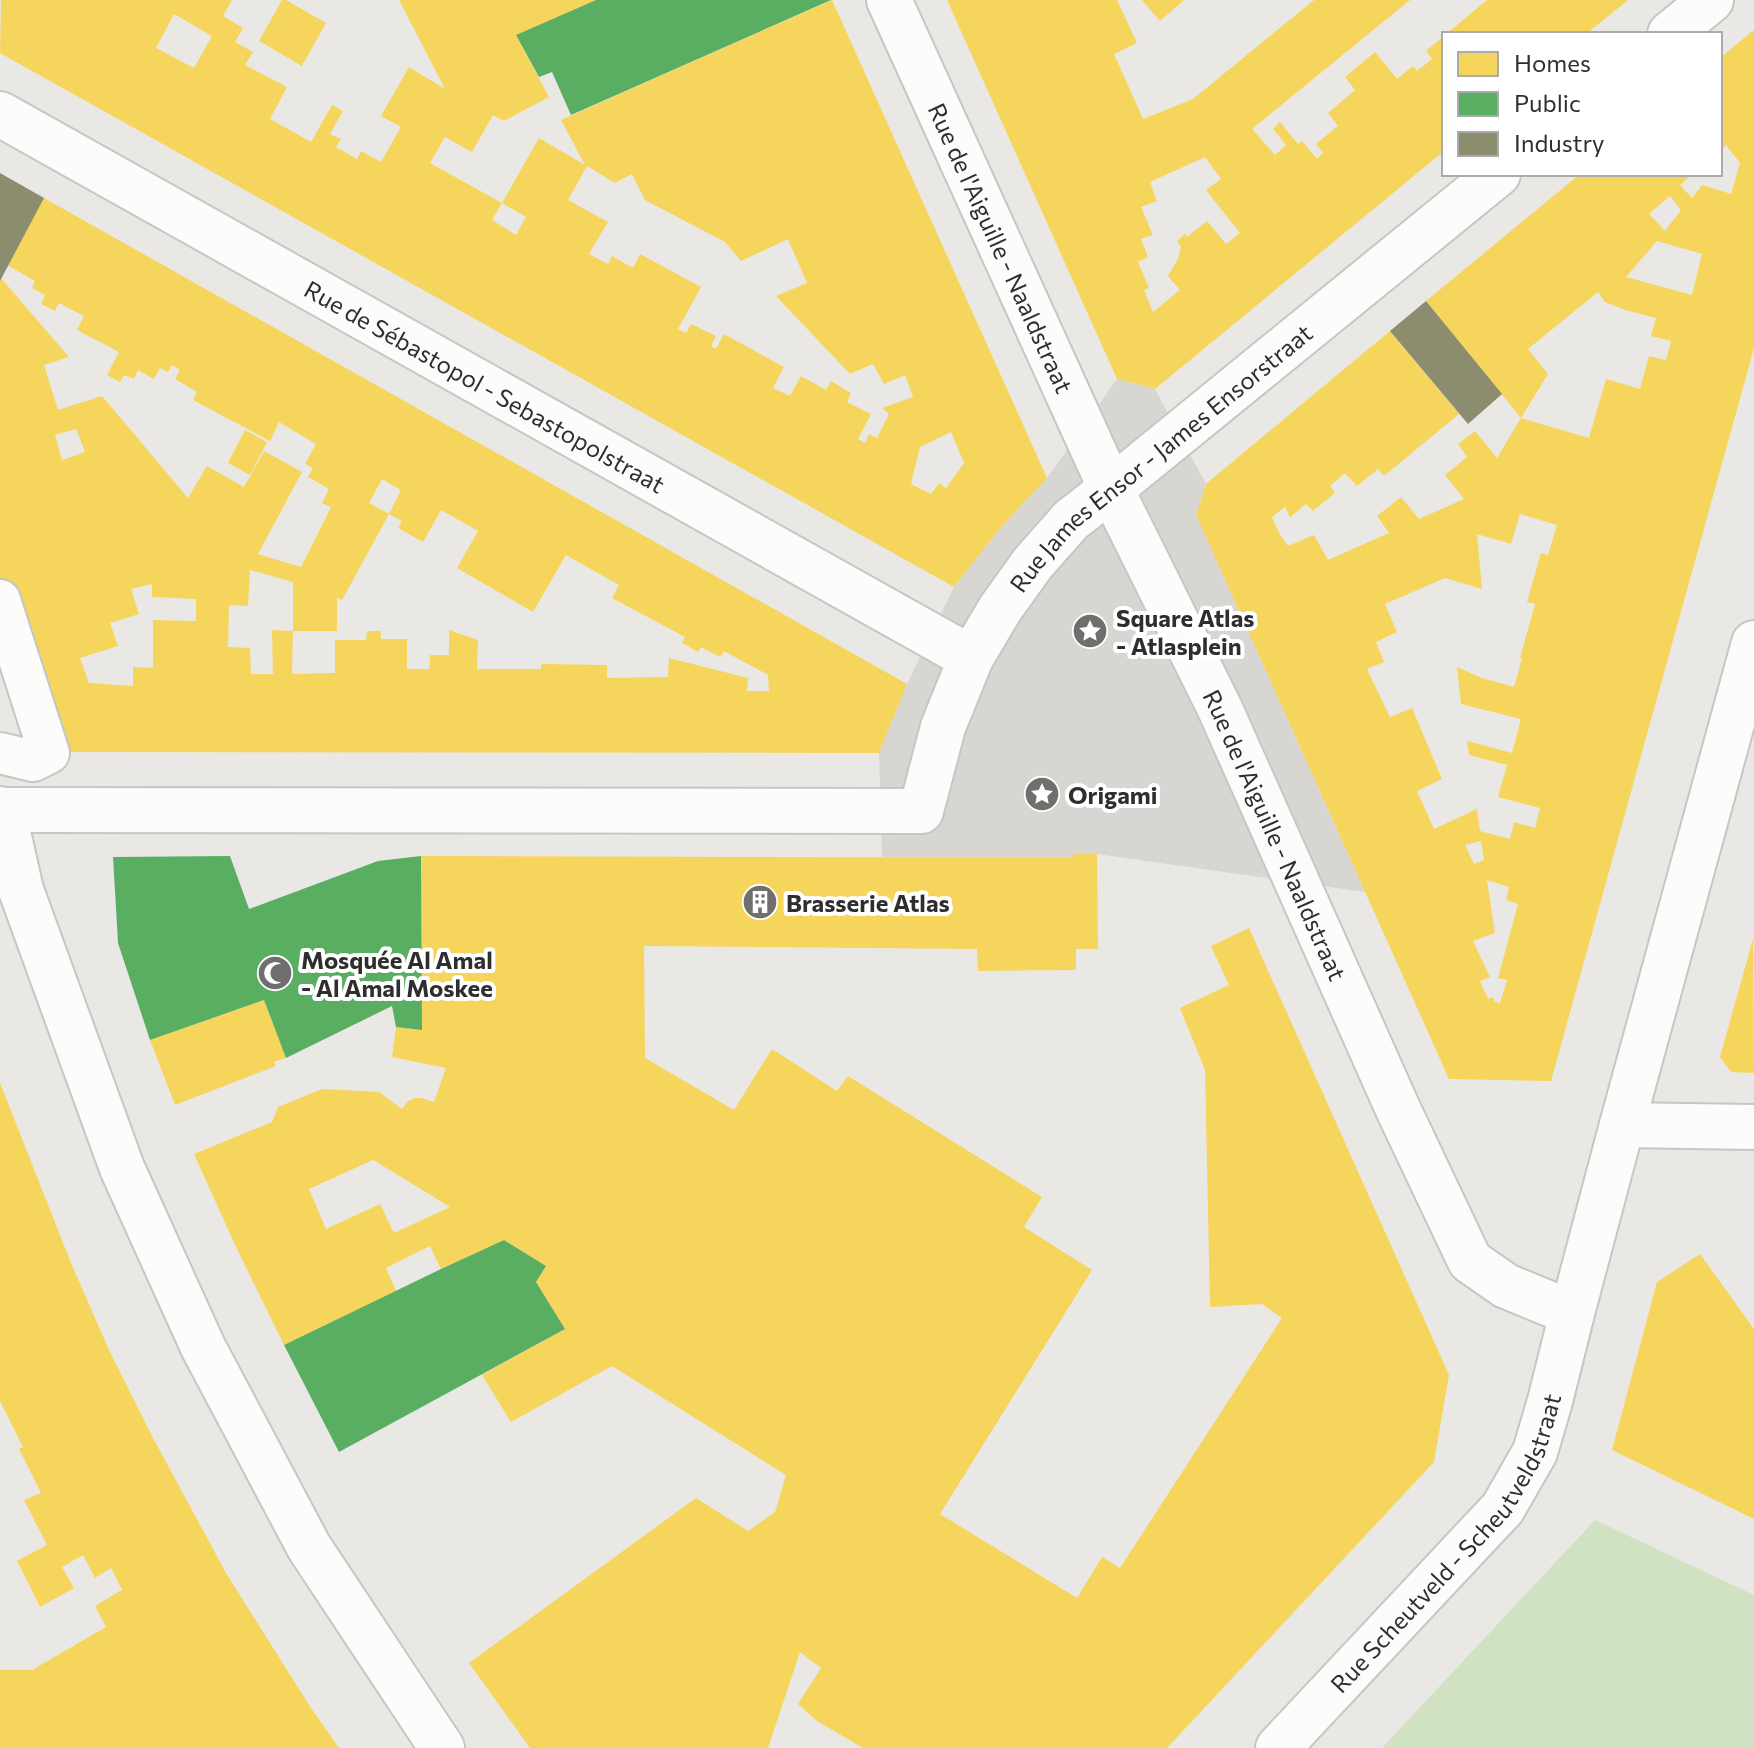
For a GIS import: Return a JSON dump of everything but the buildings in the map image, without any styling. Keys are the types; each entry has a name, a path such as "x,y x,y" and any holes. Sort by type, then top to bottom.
{"street":[{"name":"Rue de l'Aiguille - Naaldstraat","path":"889,0 1111,489 1220,709 1397,1107 1470,1261 1506,1286 1572,1313"},
{"path":"1672,32 1711,0"},
{"name":"Rue de Sébastopol - Sebastopolstraat","path":"0,114 971,658"},
{"name":"Rue James Ensor - James Ensorstraat","path":"1,810 921,811 943,727 971,658 1000,609 1033,563 1071,520 1496,176"},
{"path":"0,600 49,753 33,761 0,753"},
{"name":"Rue Scheutveld - Scheutveldstraat","path":"1278,1748 1503,1508 1535,1452 1754,643"},
{"path":"1,810 21,890 122,1168 203,1347 309,1547 442,1748"},
{"path":"1622,1125 1754,1127"}],"green space":[{"path":"1595,1520 1754,1595 1754,1748 1382,1748"}],"shaded area":[{"name":"Square Atlas - Atlasplein","path":"1117,379 1155,389 1206,484 1196,515 1365,892 1097,854 1074,854 1073,858 882,857 879,753 907,684 954,587 1002,526 1047,478"}],"place":[{"name":"Square Atlas - Atlasplein","path":"1090,631"},
{"name":"Origami","path":"1042,794"},
{"name":"Brasserie Atlas","path":"760,902"},
{"name":"Mosquée Al Amal - Al Amal Moskee","path":"275,973"}]}
